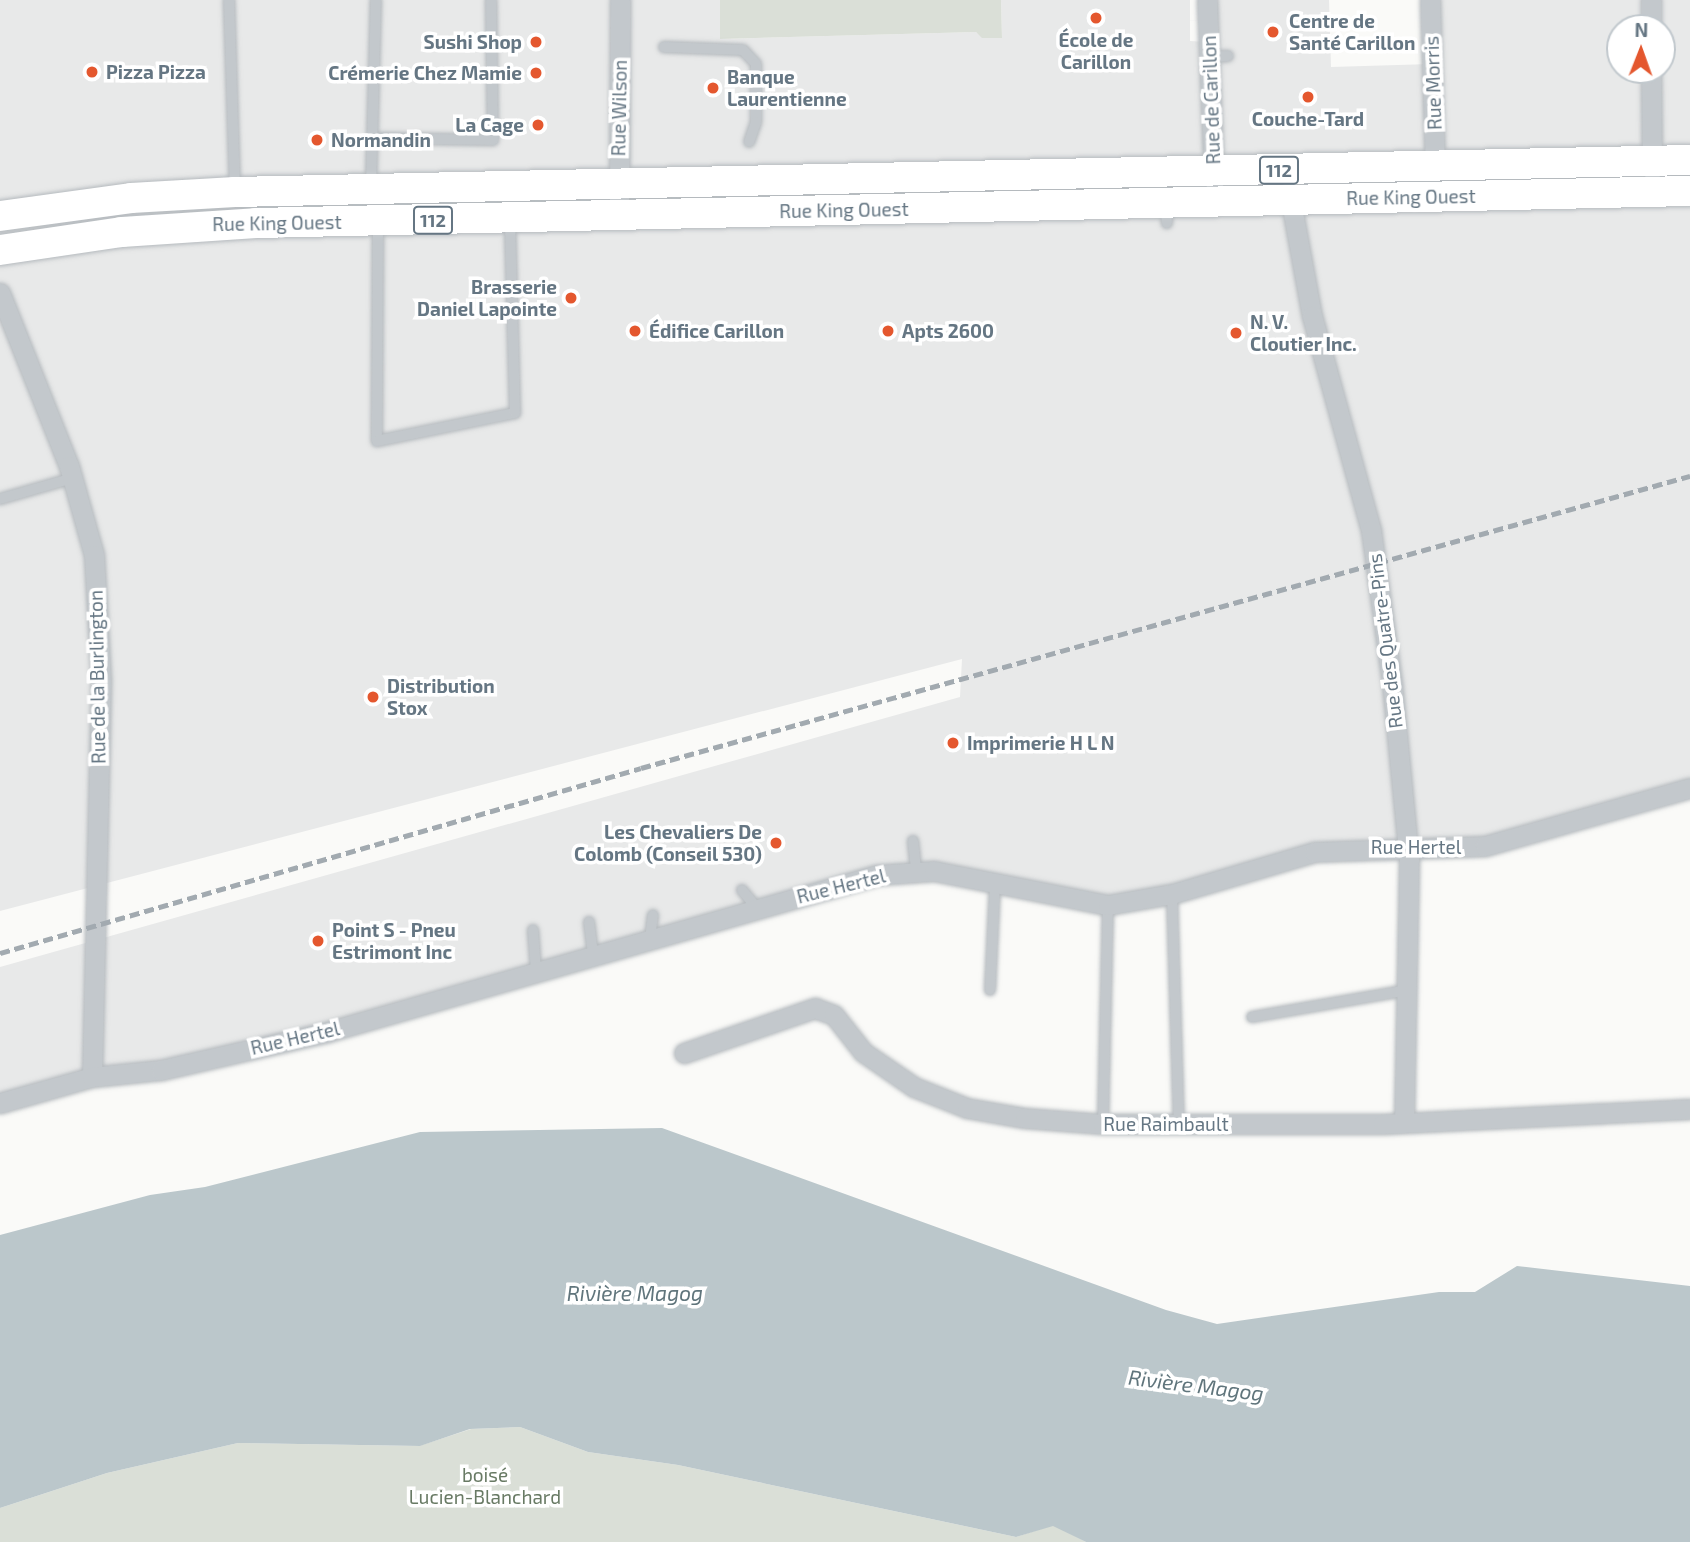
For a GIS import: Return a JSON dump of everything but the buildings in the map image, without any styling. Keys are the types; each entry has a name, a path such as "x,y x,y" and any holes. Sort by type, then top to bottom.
{"main road":[{"name":"Rue King Ouest","path":"0,216 131,198 235,192 372,208 510,217 619,215 868,194 1214,171 1690,160"},
{"name":"Rue King Ouest","path":"0,250 190,226 617,184 868,194 1167,213 1214,201 1690,191"}],"street":[{"name":"Rue Wilson","path":"619,215 617,184 621,0"},
{"name":"Rue de Carillon","path":"1207,0 1218,56 1214,201"},
{"name":"Rue Morris","path":"1430,0 1435,166"},
{"path":"1651,84 1653,192"},
{"name":"Rue des Quatre-Pins","path":"1285,169 1312,316 1375,553 1408,846 1404,1123"},
{"name":"Rue de la Burlington","path":"0,293 73,478 94,555 101,647 92,1077"},
{"name":"Rue Hertel","path":"0,1103 92,1077 161,1069 327,1032 593,954 877,876 916,870 1108,905 1172,894 1295,855 1353,847 1485,846 1690,788"},
{"name":"Rue Raimbault","path":"684,1053 803,1011 825,1009 863,1052 914,1087 992,1114 1103,1124 1179,1125 1404,1123 1690,1109"}],"lane":[{"path":"229,0 235,192"},
{"path":"376,0 372,208 377,441 516,413 510,217"},
{"path":"372,138 493,140 491,0"},
{"path":"664,47 743,50 756,64 756,122 749,142"},
{"path":"0,499 73,478"},
{"path":"913,841 916,870"},
{"path":"990,990 995,884"},
{"path":"742,890 757,908"},
{"path":"1172,894 1179,1125"},
{"path":"1103,1124 1108,905"},
{"path":"650,939 653,915"},
{"path":"589,922 593,954"},
{"path":"534,930 536,971"},
{"path":"1252,1017 1408,990"}],"shaded area":[{"path":"0,0 720,0 721,39 976,32 983,38 1002,37 1001,0 1190,0 1190,41 1208,42 1207,0 1329,0 1331,67 1431,64 1430,0 1690,0 1690,788 1508,841 1353,847 1131,903 916,870 327,1032 0,1103 0,967 960,697 962,659 0,911"}],"green space":[{"path":"720,0 1001,0 1002,38 982,38 976,32 720,39"},
{"name":"boisé Lucien-Blanchard","path":"520,1427 588,1452 678,1465 1016,1537 1053,1525 1086,1542 0,1542 0,1508 107,1473 238,1443 419,1446 471,1429"}],"water":[{"name":"Rivière Magog","path":"662,1128 1166,1310 1217,1324 1439,1292 1475,1292 1517,1266 1690,1286 1690,1542 1086,1542 1053,1526 1016,1537 678,1465 588,1452 520,1427 470,1429 420,1446 238,1443 107,1473 0,1508 0,1235 150,1195 205,1187 420,1132"}],"railway":[{"path":"0,953 641,768 1690,476"}],"place":[{"name":"École de Carillon","path":"1096,18"},
{"name":"Centre de Santé Carillon","path":"1273,32"},
{"name":"Sushi Shop","path":"536,42"},
{"name":"Pizza Pizza","path":"92,72"},
{"name":"Crémerie Chez Mamie","path":"536,73"},
{"name":"Banque Laurentienne","path":"713,88"},
{"name":"Couche-Tard","path":"1308,97"},
{"name":"La Cage","path":"538,125"},
{"name":"Normandin","path":"317,140"},
{"name":"Brasserie Daniel Lapointe","path":"571,298"},
{"name":"Édifice Carillon","path":"635,331"},
{"name":"Apts 2600","path":"888,331"},
{"name":"N. V. Cloutier Inc.","path":"1236,333"},
{"name":"Distribution Stox","path":"373,697"},
{"name":"Imprimerie H L N","path":"953,743"},
{"name":"Les Chevaliers De Colomb (Conseil 530)","path":"776,843"},
{"name":"Point S - Pneu Estrimont Inc","path":"318,941"}]}
